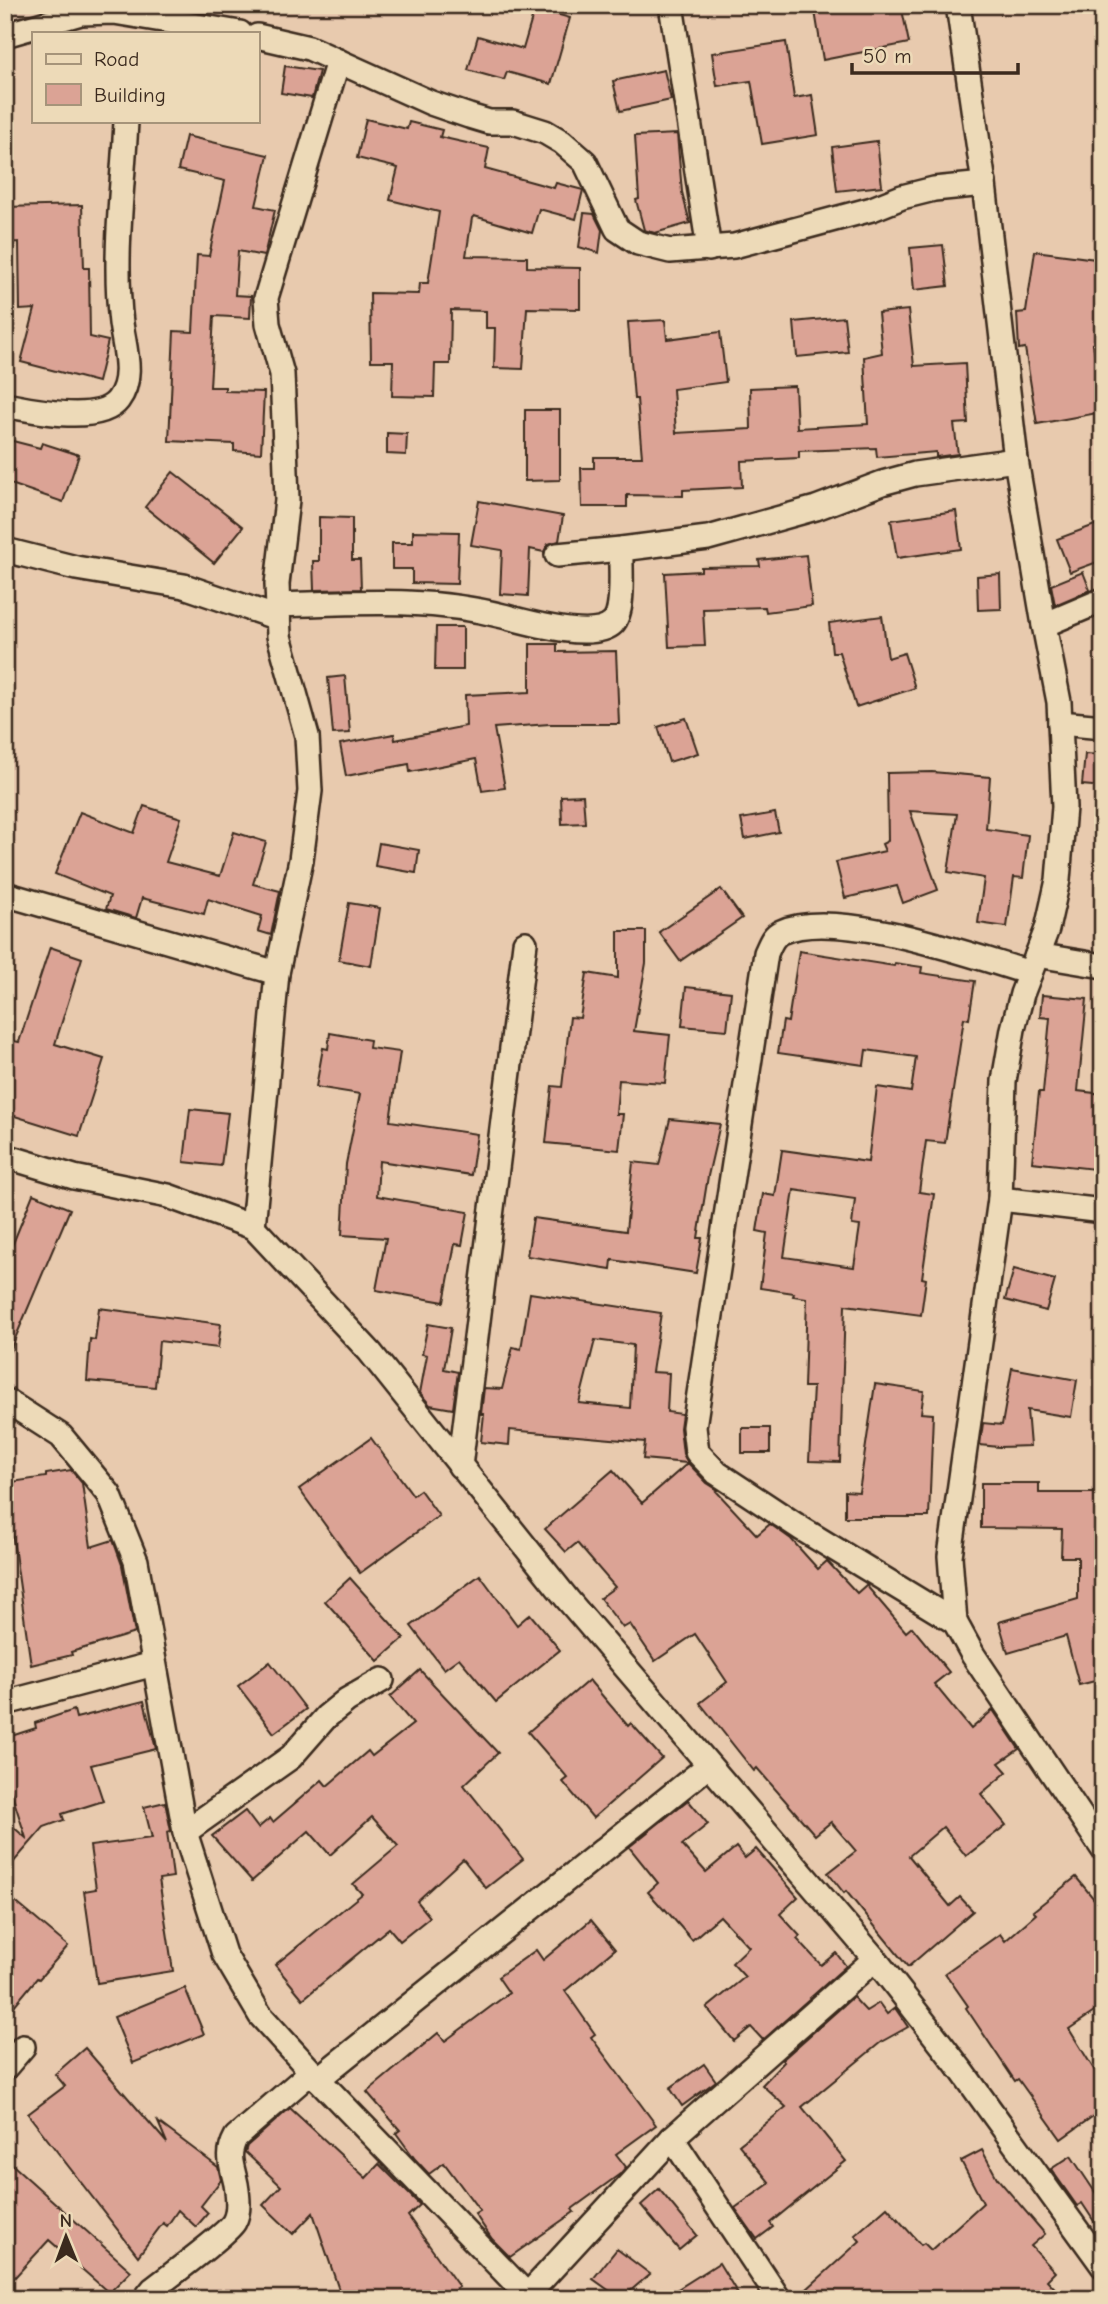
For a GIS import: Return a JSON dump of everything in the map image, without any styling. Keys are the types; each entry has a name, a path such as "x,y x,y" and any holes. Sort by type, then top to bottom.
{"street":[{"path":"671,5 709,249"},
{"path":"958,5 985,184 1016,460 1059,702 1064,807 1058,880 1047,929 1013,1029 1004,1081 1000,1199 950,1556 955,1622 973,1655 1103,1849"},
{"path":"5,34 81,13 232,32"},
{"path":"259,36 309,48 456,112 489,122 513,122 545,132 562,142 585,162 617,229 638,243 670,251 734,246 774,237 934,189 985,184"},
{"path":"253,1227 277,973 301,860 310,791 307,736 279,636 277,584 286,500 285,444 282,374 268,324 266,298 338,61"},
{"path":"5,405 73,415 100,411 117,402 125,387 128,363 121,323 117,260 126,122"},
{"path":"557,555 621,550 708,538 816,508 882,483 915,474 1016,460"},
{"path":"5,550 76,568 184,586 278,612 394,602 447,605 501,615 543,627 582,631 604,629 620,612 621,550"},
{"path":"1044,625 1103,600"},
{"path":"1060,723 1103,727"},
{"path":"5,894 277,973"},
{"path":"955,1622 802,1529 717,1473 697,1452 694,1427 764,967 772,940 780,933 801,927 836,926 908,937 1034,964 1103,966"},
{"path":"460,1466 525,943"},
{"path":"5,1156 74,1177 169,1196 253,1227 370,1352 460,1466 708,1766 875,1959 962,2071 1103,2266"},
{"path":"1000,1199 1103,1212"},
{"path":"5,1400 61,1436 109,1494 136,1561 186,1832 223,1954 260,2015 525,2297 672,2138 875,1959"},
{"path":"5,1703 154,1664"},
{"path":"186,1832 291,1757 326,1717 347,1700 382,1680"},
{"path":"145,2299 153,2289 233,2224 239,2204 229,2159 231,2145 236,2137 708,1766"},
{"path":"5,2068 23,2047"},
{"path":"672,2138 779,2299"}],"building":[{"path":"814,5 901,5 909,43 823,60"},
{"path":"535,8 570,18 551,84 507,72 504,80 468,70 478,36 523,49"},
{"path":"786,42 794,98 812,95 818,135 762,144 751,81 717,86 712,53"},
{"path":"285,66 319,71 312,98 281,93"},
{"path":"664,70 671,100 620,111 613,81"},
{"path":"366,119 407,129 409,122 442,130 440,137 489,148 485,169 554,188 556,183 583,190 576,219 539,209 532,233 474,216 472,218 466,256 527,257 527,267 580,268 580,309 527,308 523,369 494,368 495,328 486,328 486,311 451,310 450,364 435,364 434,397 392,396 393,361 371,361 370,293 419,294 420,283 428,283 439,212 390,200 398,168 357,158"},
{"path":"677,134 682,192 690,223 655,233 644,230 636,200 639,199 635,136"},
{"path":"186,136 268,155 256,206 275,210 264,256 238,251 235,295 251,296 250,318 214,316 210,387 225,387 225,391 264,392 261,453 234,451 234,444 169,441 174,331 193,332 197,255 209,256 225,181 178,170"},
{"path":"877,141 882,186 837,191 832,147"},
{"path":"82,205 84,268 89,268 90,337 108,341 98,382 21,362 35,309 20,310 19,242 5,243 5,207"},
{"path":"584,213 594,214 602,230 599,253 579,247"},
{"path":"943,245 948,286 914,290 910,248"},
{"path":"1035,251 1103,260 1103,298 1099,298 1102,344 1093,344 1100,381 1103,380 1103,412 1037,424 1025,348 1019,349 1017,313 1026,312"},
{"path":"908,310 914,366 965,363 968,423 954,424 958,454 936,457 936,452 877,457 876,448 799,451 799,458 741,461 742,487 683,490 683,496 627,495 627,507 582,507 581,468 594,468 594,457 642,457 628,322 665,320 667,339 720,332 726,382 673,389 676,433 751,429 750,388 795,386 797,428 868,424 864,357 882,353 878,313"},
{"path":"844,317 848,352 797,357 794,322"},
{"path":"525,410 560,410 560,480 525,481"},
{"path":"387,433 407,434 406,455 387,454"},
{"path":"5,439 40,448 42,443 79,455 63,502 5,482"},
{"path":"173,472 243,527 214,563 145,507"},
{"path":"479,501 563,516 559,541 548,544 544,552 530,549 528,596 500,594 502,550 471,545"},
{"path":"956,511 961,549 897,558 891,520"},
{"path":"319,517 352,518 352,560 360,560 361,589 314,590 313,561 319,561"},
{"path":"1103,522 1103,560 1070,572 1057,539"},
{"path":"413,531 459,532 457,584 412,583 412,569 392,569 392,543 413,543"},
{"path":"806,555 812,606 766,612 765,607 703,609 705,646 669,647 665,573 701,571 701,567 760,566 759,560"},
{"path":"1083,572 1090,590 1055,605 1051,585"},
{"path":"1000,574 1001,609 978,610 977,576"},
{"path":"882,616 888,658 904,653 915,688 856,707 839,652 832,652 829,623"},
{"path":"436,627 463,627 463,670 435,670"},
{"path":"530,644 557,644 557,652 616,651 619,724 550,724 494,728 505,788 482,791 476,759 410,772 409,764 346,776 340,744 394,734 395,740 466,726 465,695 530,692"},
{"path":"345,676 350,733 333,734 328,678"},
{"path":"686,718 698,753 669,762 658,727"},
{"path":"1085,754 1103,755 1103,787 1082,785"},
{"path":"932,772 990,777 986,829 1028,835 1023,878 1014,877 1007,927 978,923 984,878 948,872 957,814 910,811 938,890 903,903 897,886 845,898 836,862 885,851 882,844 888,841 887,773"},
{"path":"583,795 585,823 562,824 561,796"},
{"path":"144,806 181,818 166,862 220,876 234,832 266,842 253,884 280,891 271,935 258,931 262,916 208,899 204,914 142,898 136,918 106,909 110,896 55,874 80,812 134,833"},
{"path":"775,813 779,832 745,839 741,819"},
{"path":"379,843 419,850 416,873 375,866"},
{"path":"721,889 742,918 680,961 659,932"},
{"path":"349,903 380,908 371,966 339,960"},
{"path":"618,931 646,931 646,963 634,1031 670,1035 665,1083 619,1080 616,1114 623,1114 619,1150 546,1143 552,1086 562,1087 570,1017 580,1018 587,973 618,978"},
{"path":"50,947 82,958 55,1044 104,1059 79,1136 5,1113 5,1039 19,1042"},
{"path":"799,951 894,966 895,963 922,967 921,973 975,981 969,1019 964,1018 945,1143 926,1141 919,1192 934,1194 922,1278 926,1279 921,1315 845,1305 840,1462 809,1461 813,1387 804,1387 807,1298 793,1296 794,1293 760,1288 767,1233 757,1231 763,1194 775,1196 782,1150 868,1162 877,1087 911,1092 916,1057 866,1050 864,1065 778,1053 783,1021 788,1022","holes":["794,1190 855,1199 852,1225 860,1226 854,1267 784,1257"]},
{"path":"686,987 731,992 727,1030 682,1026"},
{"path":"1042,995 1087,999 1078,1091 1103,1094 1103,1170 1032,1162 1039,1092 1043,1092 1050,1018 1040,1017"},
{"path":"330,1033 370,1040 369,1048 400,1052 390,1121 477,1134 471,1175 379,1161 377,1196 468,1212 462,1245 455,1244 444,1302 376,1290 386,1238 342,1235 346,1164 360,1094 316,1087 323,1048 328,1049"},
{"path":"190,1109 228,1113 221,1166 184,1162"},
{"path":"670,1119 720,1124 698,1238 702,1238 696,1273 612,1260 611,1269 527,1256 533,1218 626,1231 633,1162 659,1165"},
{"path":"33,1194 70,1209 6,1360 5,1263"},
{"path":"1014,1269 1055,1280 1046,1311 1005,1300"},
{"path":"530,1293 661,1313 652,1372 669,1373 667,1412 682,1414 680,1428 683,1454 688,1463 643,1459 645,1442 510,1430 509,1445 481,1442 484,1388 502,1389 513,1347 521,1349","holes":["595,1340 633,1345 630,1408 579,1403"]},
{"path":"99,1308 221,1324 218,1348 159,1341 155,1387 87,1381 90,1339 95,1340"},
{"path":"428,1324 451,1328 444,1369 458,1372 453,1409 430,1405 420,1393 427,1355 422,1354"},
{"path":"1012,1368 1077,1380 1071,1417 1027,1410 1030,1446 980,1445 983,1423 1002,1425"},
{"path":"875,1384 924,1391 921,1413 933,1414 929,1517 845,1517 845,1491 859,1492"},
{"path":"742,1428 770,1428 770,1453 742,1453"},
{"path":"371,1438 413,1495 420,1490 439,1516 360,1573 299,1489"},
{"path":"688,1463 707,1483 718,1490 716,1491 757,1535 770,1524 791,1539 818,1569 827,1561 857,1593 866,1585 906,1632 912,1627 949,1672 934,1684 971,1729 993,1710 1019,1749 999,1763 1007,1772 981,1794 1006,1825 966,1856 943,1827 909,1856 950,1906 960,1897 973,1911 908,1967 828,1873 856,1851 831,1822 815,1835 757,1768 754,1771 700,1703 727,1682 695,1634 655,1661 630,1624 623,1628 600,1598 615,1587 577,1543 566,1552 545,1529 613,1470 642,1503"},
{"path":"71,1470 82,1483 91,1547 113,1540 122,1565 135,1633 71,1652 72,1655 31,1665 5,1483"},
{"path":"981,1483 1039,1483 1039,1493 1103,1493 1103,1679 1079,1685 1066,1636 1008,1653 999,1622 1078,1599 1078,1557 1061,1557 1062,1529 981,1528"},
{"path":"480,1575 517,1625 530,1614 560,1650 496,1702 459,1658 444,1669 411,1626"},
{"path":"350,1578 404,1638 378,1661 325,1601"},
{"path":"270,1662 306,1709 274,1733 238,1686"},
{"path":"420,1670 498,1753 464,1785 523,1859 486,1888 463,1859 417,1901 430,1917 400,1941 389,1928 303,1999 275,1965 362,1894 353,1884 398,1846 372,1817 330,1855 309,1831 252,1881 212,1836 245,1811 258,1828 270,1818 273,1822 322,1780 327,1786 368,1751 372,1756 413,1724 390,1697"},
{"path":"589,1680 628,1726 631,1723 662,1758 593,1818 563,1782 568,1778 528,1732"},
{"path":"144,1701 156,1749 91,1765 103,1801 62,1814 64,1820 44,1827 5,1872 5,1820 26,1838 5,1773 5,1738 36,1728 35,1723 74,1710 76,1718"},
{"path":"688,1800 708,1824 682,1845 706,1872 736,1847 745,1858 756,1849 798,1897 780,1914 800,1936 797,1939 821,1965 836,1953 846,1966 763,2040 751,2027 734,2041 707,2008 745,1977 732,1963 749,1947 720,1916 692,1940 648,1892 658,1883 629,1847"},
{"path":"165,1802 171,1831 167,1832 173,1877 159,1879 173,1971 97,1983 84,1891 96,1889 90,1846 152,1838 144,1807"},
{"path":"1076,1877 1103,1910 1103,2006 1069,2029 1103,2084 1103,2109 1061,2139 1018,2079 1015,2081 945,1973 1000,1934 1005,1941 1036,1914 1033,1911"},
{"path":"5,1893 68,1946 5,2017"},
{"path":"591,1920 615,1949 565,1991 595,2034 591,2037 656,2125 616,2154 626,2167 620,2174 572,2209 574,2212 510,2257 492,2239 475,2214 480,2211 444,2163 429,2174 396,2133 400,2130 367,2092 438,2033 445,2041 509,1993 498,1977 536,1950 543,1960"},
{"path":"185,1988 204,2034 133,2063 114,2017"},
{"path":"853,1997 866,2011 879,2003 887,2014 895,2008 908,2027 881,2042 802,2107 846,2161 770,2223 773,2227 757,2239 735,2208 770,2183 739,2145 786,2107 762,2085 784,2062 782,2060"},
{"path":"85,2048 167,2143 158,2122 218,2167 221,2180 201,2206 208,2213 196,2227 178,2210 167,2226 163,2223 138,2256 28,2114 65,2086 55,2074"},
{"path":"704,2064 716,2081 682,2106 670,2088"},
{"path":"290,2108 366,2178 379,2164 420,2205 408,2216 459,2287 443,2299 342,2299 313,2213 293,2234 263,2205 281,2186 245,2152 247,2146"},
{"path":"982,2150 997,2178 1045,2234 1031,2246 1055,2272 1047,2280 1065,2299 796,2299 860,2241 855,2235 887,2207 921,2245 924,2243 931,2250 983,2203 961,2161"},
{"path":"1071,2156 1103,2204 1103,2235 1082,2203 1077,2206 1051,2169"},
{"path":"5,2158 131,2271 109,2293 49,2240 5,2288"},
{"path":"659,2189 697,2235 679,2250 641,2205"},
{"path":"617,2249 650,2274 621,2299 593,2279"},
{"path":"719,2263 741,2299 662,2299 708,2270"}]}
